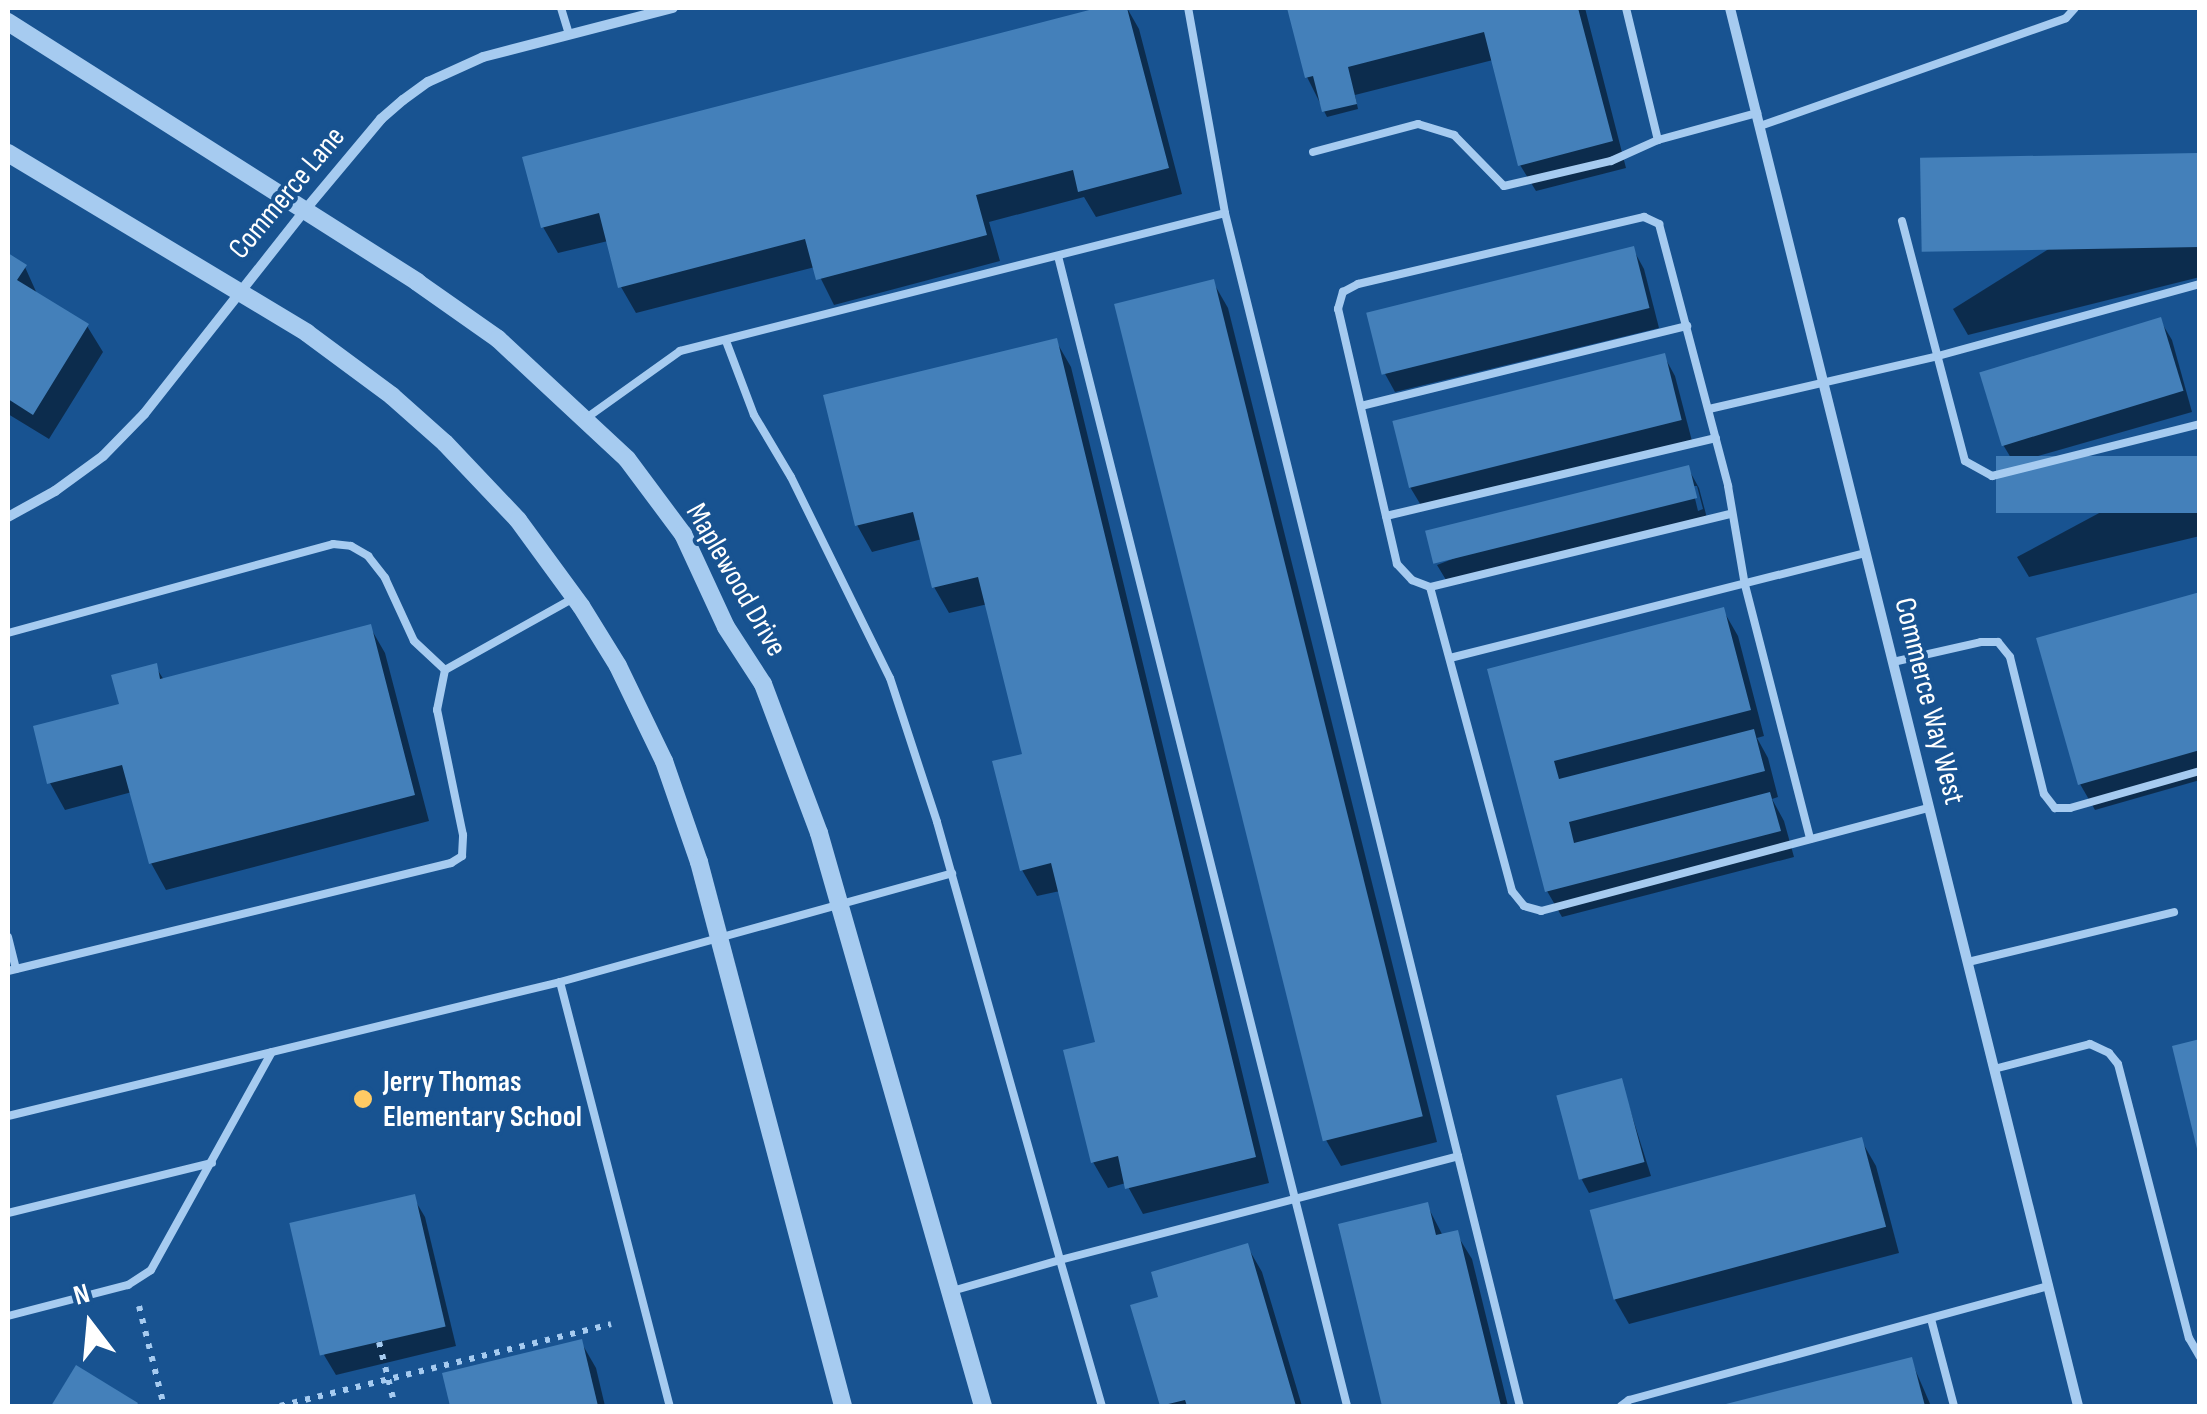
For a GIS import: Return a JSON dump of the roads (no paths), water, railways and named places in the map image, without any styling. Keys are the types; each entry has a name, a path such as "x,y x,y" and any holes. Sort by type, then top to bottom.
{"street":[{"name":"Commerce Lane","path":"8,517 55,492 103,456 144,414 238,292 381,120 428,82 483,57 673,8"},
{"name":"Commerce Way West","path":"1730,8 2078,1406"},
{"name":"Maplewood Drive","path":"8,22 305,210 498,340 627,459 682,534 726,628 763,684 819,833 984,1406"},
{"path":"8,153 307,333 392,396 445,442 518,520 575,598 618,666 664,761 719,936 843,1406"}],"lane":[{"path":"561,8 569,35"},
{"path":"1188,8 1225,213 1520,1406"},
{"path":"1626,8 1658,140"},
{"path":"1760,126 2066,18 2076,8"},
{"path":"1313,152 1418,124 1454,135 1504,186 1610,161 1658,140 1757,113"},
{"path":"585,418 680,351 1225,213"},
{"path":"1730,514 1430,587 1412,580 1397,564 1338,310 1343,292 1358,284 1644,218 1659,224 1716,438 1746,585 1810,838"},
{"path":"1902,221 1965,461 1992,476 2200,424"},
{"path":"1058,256 1292,1200 1347,1406"},
{"path":"1708,409 1938,356 2200,284"},
{"path":"1361,406 1687,326"},
{"path":"726,341 754,415 792,478 890,678 952,873 1102,1406"},
{"path":"1386,516 1716,438"},
{"path":"8,633 333,544 351,546 368,556 384,578 414,641 445,670"},
{"path":"1450,658 1866,553"},
{"path":"1430,587 1512,891 1524,906 1541,911 1930,808"},
{"path":"445,670 575,598"},
{"path":"1893,662 1981,642 1998,642 2010,657 2044,794 2055,808 2200,771"},
{"path":"8,937 12,970 450,863 462,856 463,835 438,710 445,670"},
{"path":"8,1116 560,982 952,873"},
{"path":"1968,962 2174,912"},
{"path":"560,982 670,1406"},
{"path":"1994,1069 2090,1044 2109,1053 2118,1064 2189,1338 2200,1358"},
{"path":"8,1316 134,1282 151,1270 272,1052"},
{"path":"950,1291 1458,1156"},
{"path":"8,1213 212,1163"},
{"path":"1621,1406 1629,1400 2048,1286"},
{"path":"1931,1319 1954,1406"}],"place":[{"name":"Jerry Thomas Elementary School","path":"363,1099"}]}
